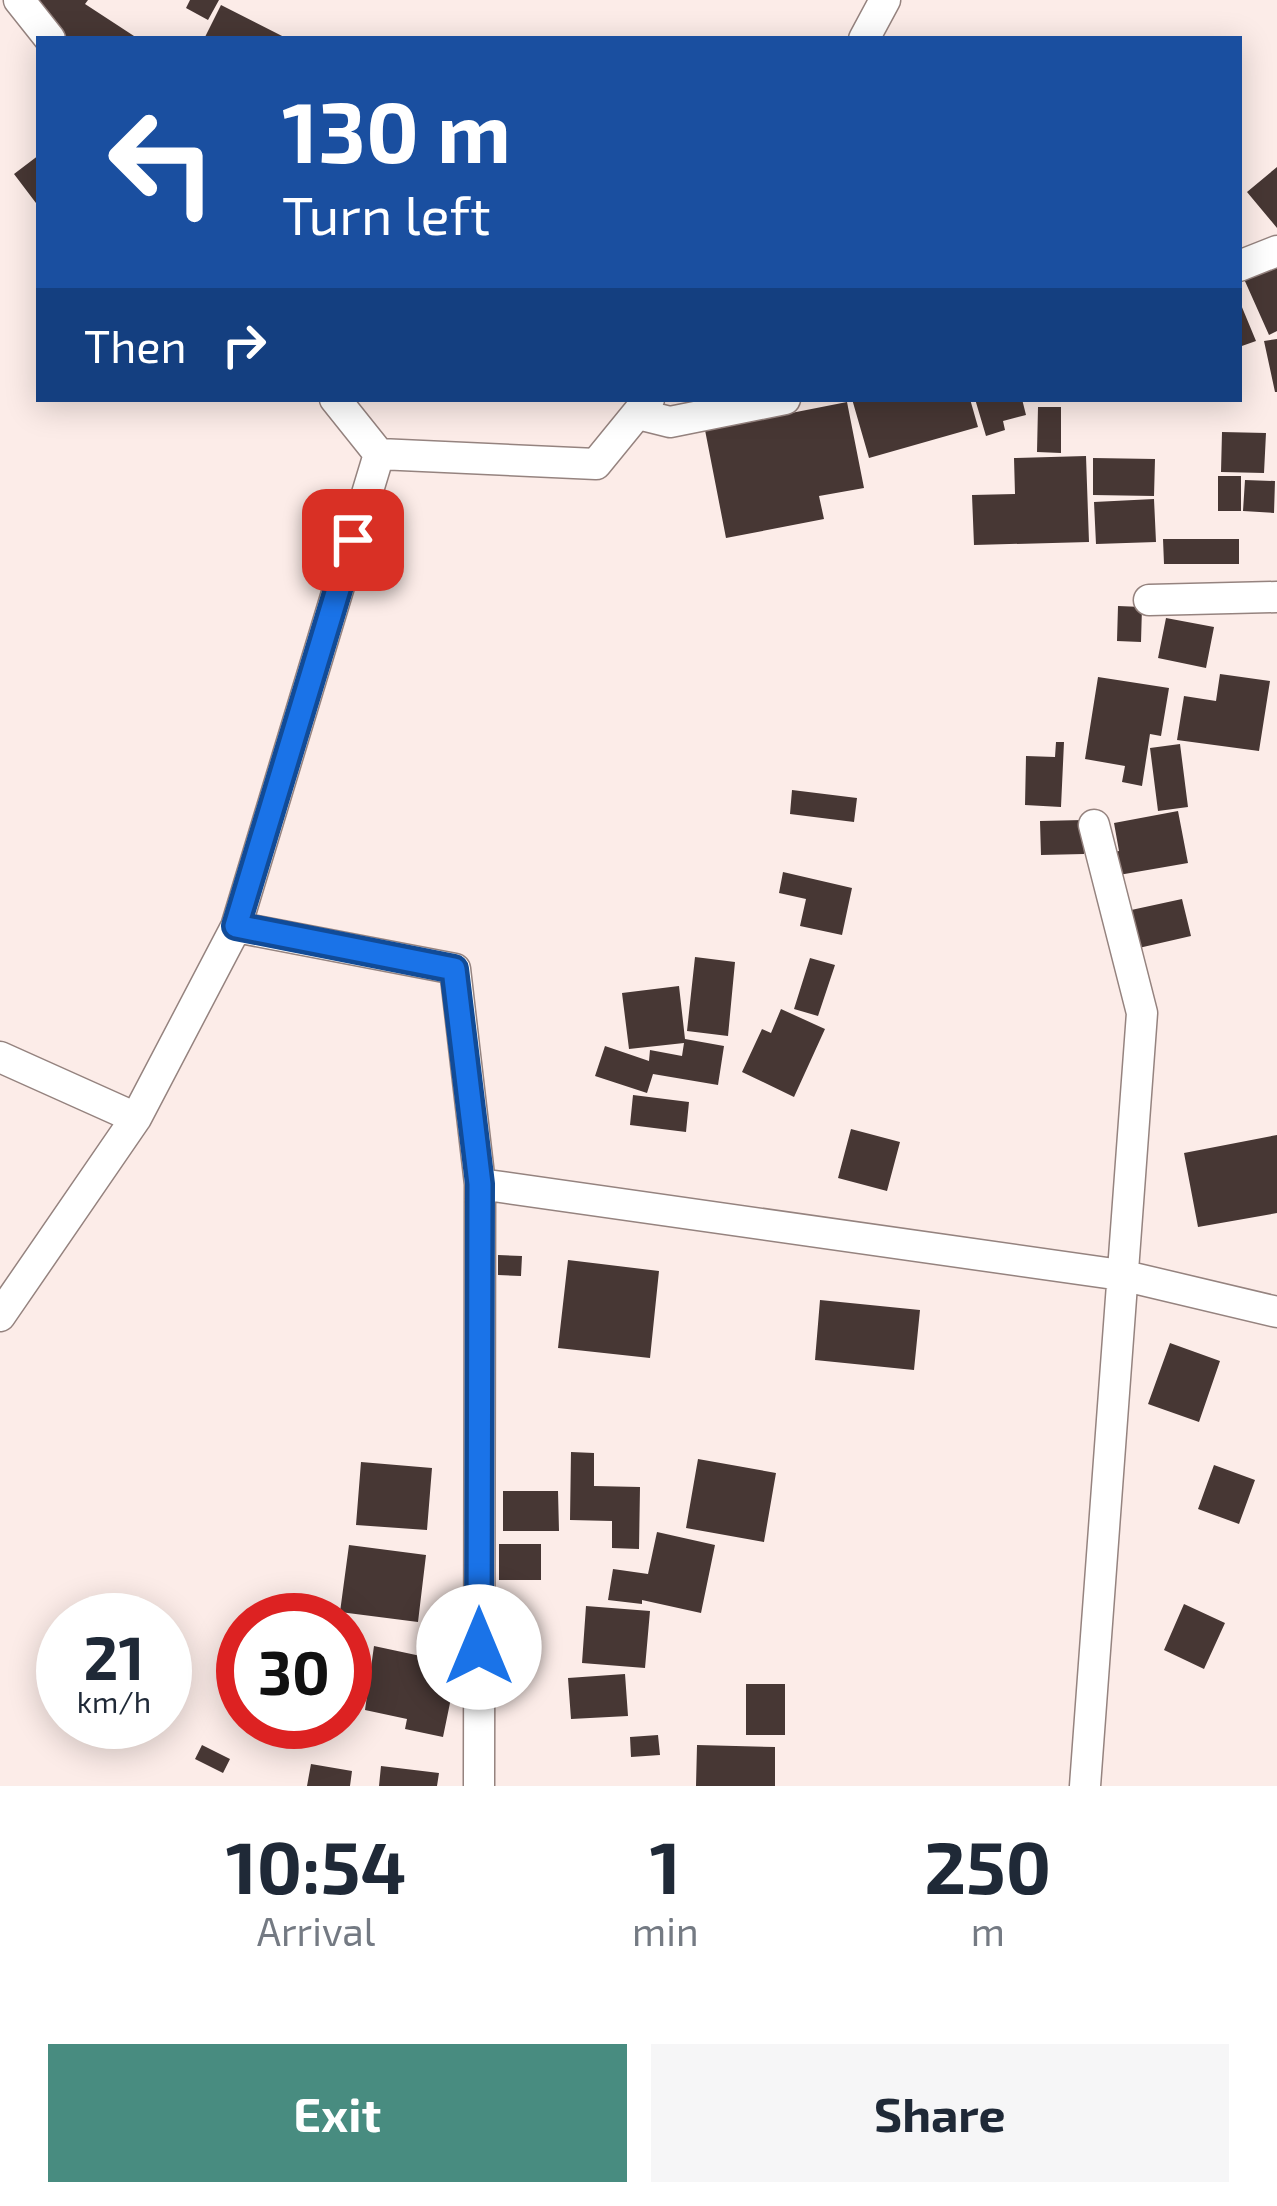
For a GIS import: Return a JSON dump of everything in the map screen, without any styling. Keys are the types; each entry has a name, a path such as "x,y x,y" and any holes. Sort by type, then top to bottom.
{"street":[{"path":"19,0 48,36"},
{"path":"866,36 885,0"},
{"path":"1242,265 1277,251"},
{"path":"337,402 380,454 596,464 644,407 670,422 770,402"},
{"path":"0,1316 136,1118 236,926 380,454"},
{"path":"1149,600 1277,597"},
{"path":"1085,1786 1142,1013 1094,825"},
{"path":"236,926 454,969 480,1184 479,1786"},
{"path":"0,1057 136,1118"},
{"path":"480,1184 1121,1275 1277,1312"}],"building":[{"path":"40,0 88,0 85,4 134,36 50,36 27,21"},
{"path":"190,0 219,0 208,20 186,8"},
{"path":"221,5 282,36 206,36"},
{"path":"36,157 36,203 14,174"},
{"path":"1277,167 1277,228 1247,192"},
{"path":"1277,264 1277,331 1269,335 1244,279"},
{"path":"1242,307 1256,341 1242,346"},
{"path":"1277,339 1277,392 1275,392 1264,341"},
{"path":"847,402 864,488 819,496 824,519 726,538 705,430"},
{"path":"853,402 971,402 978,427 869,458"},
{"path":"976,402 1023,402 1026,415 1003,421 1005,430 986,436"},
{"path":"1038,407 1061,407 1061,453 1037,452"},
{"path":"1222,432 1266,433 1264,473 1221,472"},
{"path":"1086,456 1089,542 974,545 972,495 1015,494 1014,458"},
{"path":"1093,458 1155,459 1154,496 1093,495"},
{"path":"1218,476 1241,476 1241,511 1218,511"},
{"path":"1245,480 1275,481 1274,513 1243,511"},
{"path":"1154,499 1156,542 1096,544 1094,502"},
{"path":"1163,539 1239,539 1239,564 1164,564"},
{"path":"1118,606 1142,607 1141,642 1117,641"},
{"path":"1166,618 1214,627 1206,668 1158,658"},
{"path":"1220,674 1270,681 1259,751 1177,740 1184,696 1216,701"},
{"path":"1098,677 1169,688 1161,736 1150,734 1142,786 1122,782 1125,766 1085,759"},
{"path":"1056,742 1064,742 1061,807 1025,805 1026,756 1055,757"},
{"path":"1180,744 1188,807 1158,811 1150,748"},
{"path":"792,790 857,798 854,822 790,814"},
{"path":"1178,811 1188,863 1113,876 1108,853 1119,851 1114,823"},
{"path":"1083,820 1084,854 1041,855 1040,821"},
{"path":"783,872 852,888 842,935 800,926 806,899 779,893"},
{"path":"1182,899 1191,936 1130,950 1122,912"},
{"path":"695,957 735,962 728,1036 687,1031"},
{"path":"810,958 835,965 818,1016 794,1009"},
{"path":"679,986 685,1039 724,1046 718,1085 653,1074 647,1093 595,1076 605,1046 649,1061 650,1050 682,1056 684,1043 629,1049 622,993"},
{"path":"781,1009 825,1029 794,1097 742,1072 762,1029 771,1033"},
{"path":"633,1095 689,1102 686,1132 630,1125"},
{"path":"851,1129 900,1142 887,1191 838,1178"},
{"path":"1277,1135 1277,1213 1198,1227 1184,1153"},
{"path":"498,1255 522,1256 521,1276 498,1275"},
{"path":"568,1260 659,1271 650,1358 558,1348"},
{"path":"820,1300 920,1310 914,1370 815,1360"},
{"path":"1170,1343 1220,1361 1199,1422 1148,1404"},
{"path":"571,1452 594,1453 594,1486 640,1487 639,1549 612,1548 612,1521 570,1520"},
{"path":"698,1459 776,1473 764,1542 686,1528"},
{"path":"361,1462 432,1468 427,1530 356,1525"},
{"path":"1214,1465 1255,1480 1239,1524 1198,1509"},
{"path":"503,1491 558,1491 559,1531 503,1531"},
{"path":"657,1532 715,1545 701,1613 642,1600 642,1604 608,1600 613,1569 648,1574"},
{"path":"499,1544 541,1544 541,1580 499,1580"},
{"path":"349,1545 426,1555 418,1622 372,1616 372,1593 343,1593"},
{"path":"1184,1604 1225,1623 1204,1669 1164,1650"},
{"path":"586,1606 650,1611 645,1668 582,1663"},
{"path":"374,1646 458,1664 443,1737 405,1729 407,1719 372,1712"},
{"path":"625,1674 628,1716 571,1719 568,1678"},
{"path":"746,1684 785,1684 785,1735 746,1735"},
{"path":"658,1735 660,1755 631,1757 630,1737"},
{"path":"202,1745 230,1759 223,1773 195,1759"},
{"path":"697,1745 775,1747 775,1786 696,1786"},
{"path":"311,1764 352,1771 350,1786 307,1786"},
{"path":"381,1766 439,1773 437,1786 379,1786"}],"route":[{"path":"353,540 236,926 454,969 480,1184 479,1647"}]}
